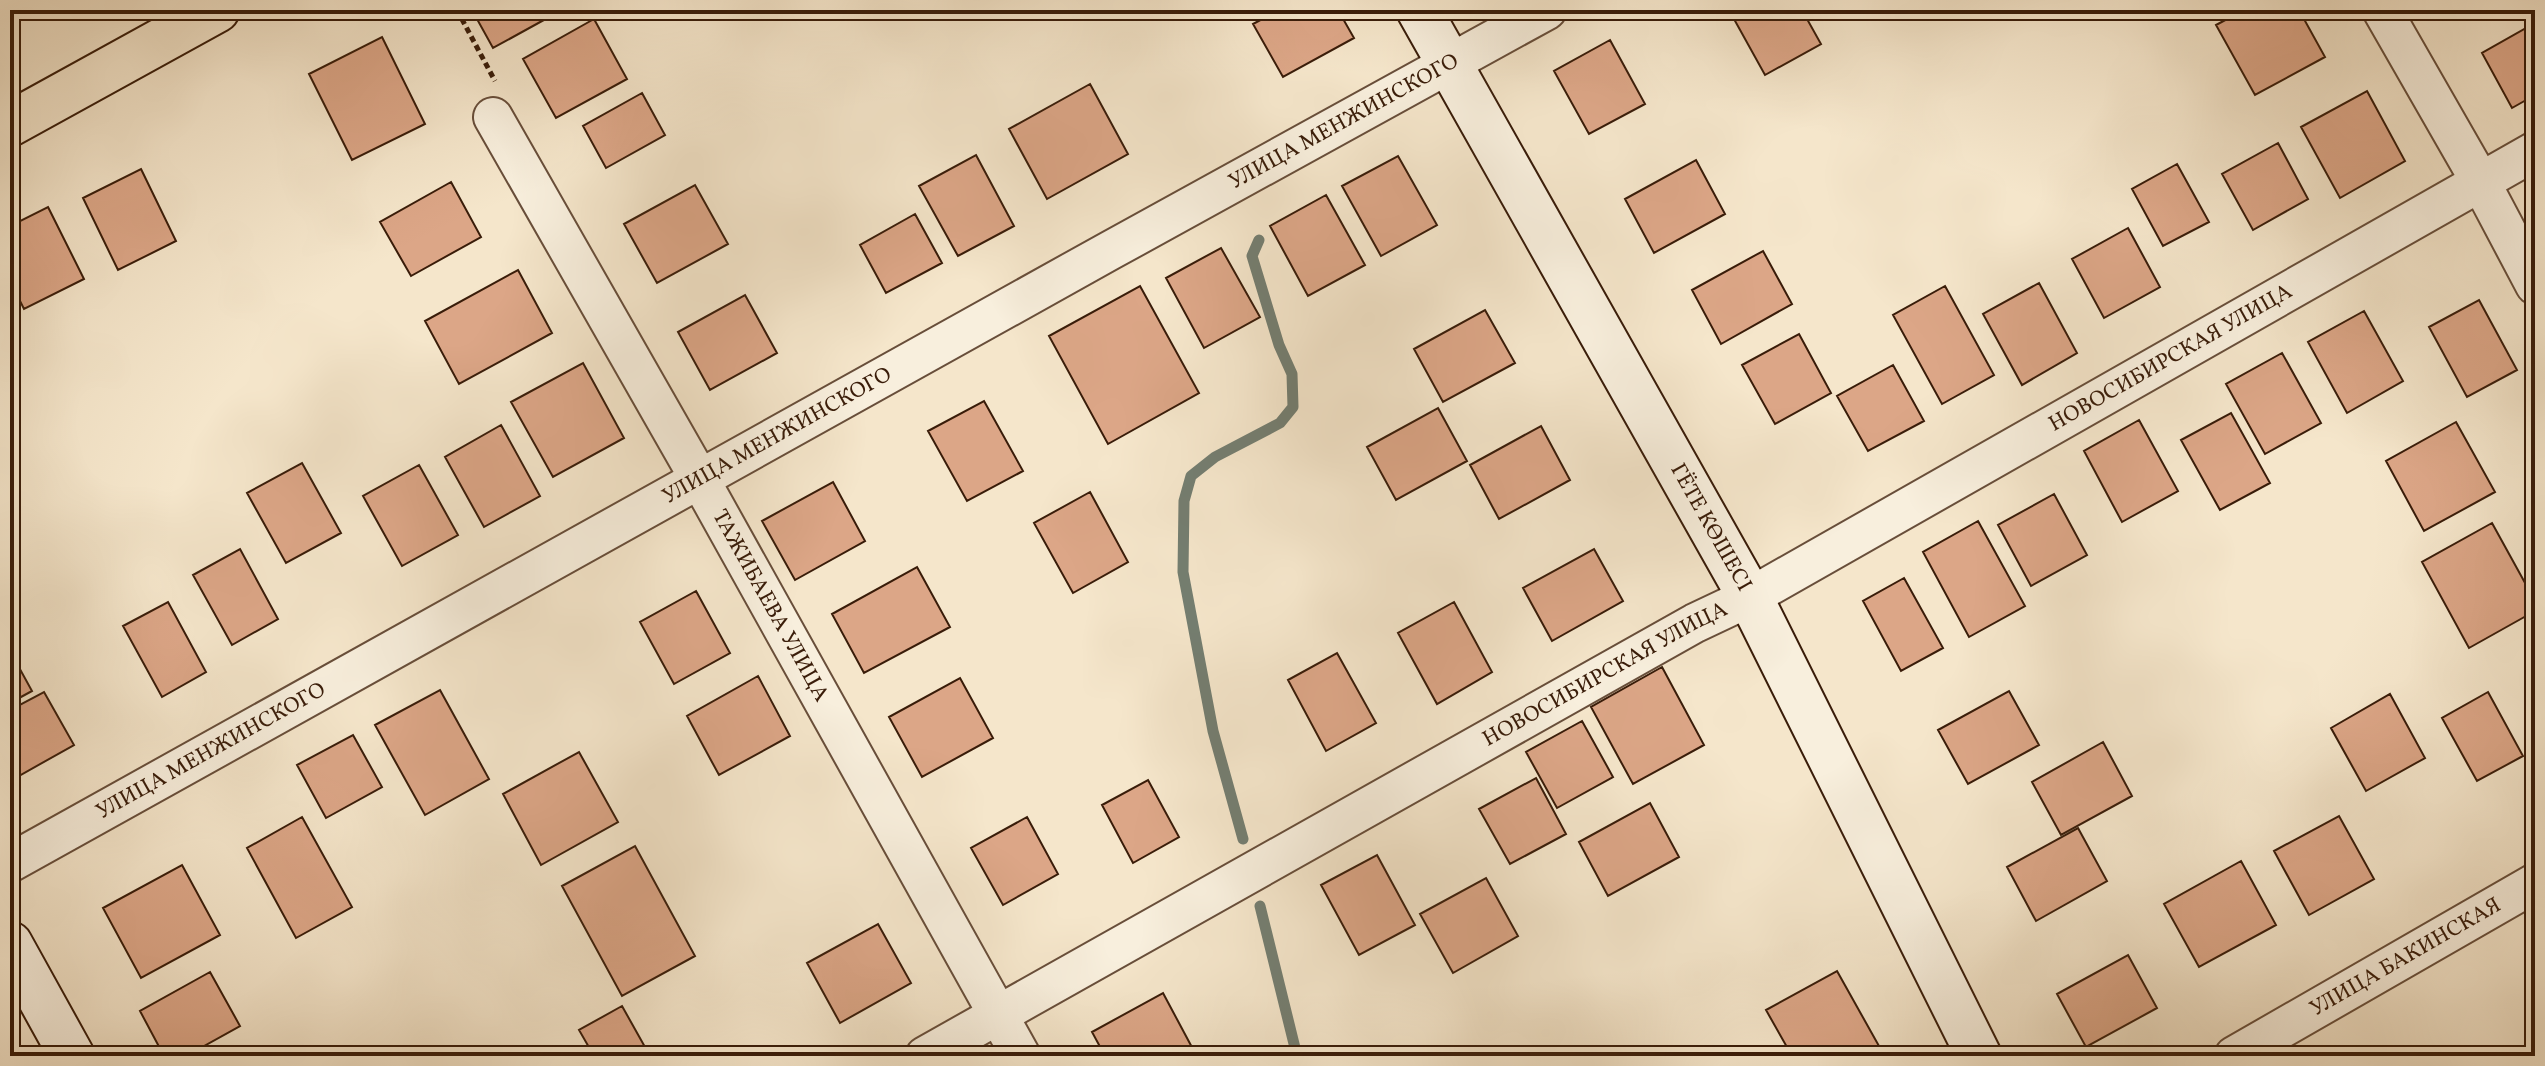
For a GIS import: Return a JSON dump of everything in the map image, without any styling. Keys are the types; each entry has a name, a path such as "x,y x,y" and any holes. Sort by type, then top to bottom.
{"main road":[{"path":"10,124 217,10"},
{"name":"ГЁТЕ КӨШЕСІ","path":"1419,10 1750,597 1979,1056"},
{"path":"10,944 72,1056"}],"street":[{"name":"УЛИЦА МЕНЖИНСКОГО","path":"10,863 1547,10"},
{"path":"2382,10 2480,181 2535,285"},
{"name":"ТАЖИБАЕВА УЛИЦА","path":"493,117 699,478 1021,1056"},
{"name":"НОВОСИБИРСКАЯ УЛИЦА","path":"925,1056 1682,631 1750,597 2535,151"},
{"name":"УЛИЦА БАКИНСКАЯ","path":"2234,1056 2535,883"}],"path":[{"path":"457,10 509,107 493,117"}],"building":[{"path":"472,10 562,10 493,48"},
{"path":"1279,10 1338,10 1354,38 1283,77 1253,24"},
{"path":"1729,10 1802,10 1821,44 1765,75"},
{"path":"2244,10 2299,10 2325,57 2255,95 2216,25"},
{"path":"594,19 627,79 556,118 523,59"},
{"path":"2535,23 2535,95 2512,108 2482,53"},
{"path":"382,37 425,124 352,160 309,74"},
{"path":"1610,40 1645,104 1589,134 1554,71"},
{"path":"1090,84 1128,154 1047,199 1009,129"},
{"path":"2367,91 2405,161 2340,198 2301,127"},
{"path":"642,93 665,135 606,168 583,126"},
{"path":"2278,143 2308,199 2253,230 2222,174"},
{"path":"976,155 1014,226 958,256 919,186"},
{"path":"1398,156 1437,225 1381,256 1342,186"},
{"path":"1696,160 1725,214 1654,253 1625,199"},
{"path":"2177,164 2209,222 2163,246 2132,189"},
{"path":"141,169 176,241 118,270 83,198"},
{"path":"451,182 481,237 411,276 380,222"},
{"path":"695,185 728,244 657,283 624,224"},
{"path":"1326,195 1365,265 1308,296 1270,226"},
{"path":"48,207 84,279 24,309 10,281 10,226"},
{"path":"915,214 942,263 886,293 860,245"},
{"path":"2128,228 2160,287 2104,318 2072,259"},
{"path":"1221,248 1260,317 1204,348 1166,278"},
{"path":"1763,251 1792,304 1721,344 1692,290"},
{"path":"518,270 552,333 459,384 425,321"},
{"path":"2039,283 2077,353 2022,385 1983,314"},
{"path":"1140,286 1199,393 1108,444 1049,336"},
{"path":"1945,286 1994,375 1942,404 1893,315"},
{"path":"745,295 777,353 710,390 678,332"},
{"path":"2479,300 2517,370 2467,397 2429,327"},
{"path":"1485,310 1515,363 1443,402 1414,349"},
{"path":"2364,311 2403,381 2347,413 2308,342"},
{"path":"1799,334 1831,393 1775,424 1742,365"},
{"path":"2282,353 2321,423 2265,454 2226,384"},
{"path":"583,363 624,438 553,477 511,402"},
{"path":"1893,365 1924,421 1868,451 1837,396"},
{"path":"984,401 1023,471 967,501 928,431"},
{"path":"1438,408 1467,461 1396,500 1367,447"},
{"path":"2231,413 2270,483 2220,510 2181,440"},
{"path":"2139,420 2178,491 2122,522 2084,451"},
{"path":"2456,422 2495,492 2424,531 2386,461"},
{"path":"501,425 540,496 484,527 445,457"},
{"path":"1541,426 1570,480 1499,519 1470,465"},
{"path":"302,463 341,533 286,563 247,493"},
{"path":"419,465 458,535 402,566 363,496"},
{"path":"833,482 865,541 795,580 762,521"},
{"path":"1090,492 1128,562 1073,593 1034,523"},
{"path":"2054,494 2087,555 2031,586 1998,525"},
{"path":"1978,521 2025,606 1969,637 1923,552"},
{"path":"2492,523 2535,601 2535,611 2469,648 2422,562"},
{"path":"240,549 278,619 232,645 193,575"},
{"path":"1594,549 1623,601 1552,641 1523,588"},
{"path":"917,567 950,627 864,673 832,614"},
{"path":"1904,578 1943,648 1901,671 1863,601"},
{"path":"696,591 730,653 674,684 640,622"},
{"path":"168,602 206,672 162,697 123,626"},
{"path":"1454,602 1492,672 1437,704 1398,633"},
{"path":"10,651 32,691 10,703"},
{"path":"1337,653 1376,723 1326,751 1288,680"},
{"path":"1662,667 1704,745 1633,784 1591,707"},
{"path":"758,676 790,736 719,775 687,716"},
{"path":"960,678 993,738 922,777 889,717"},
{"path":"440,690 489,779 425,815 375,725"},
{"path":"2009,691 2039,745 1968,784 1938,730"},
{"path":"44,692 74,745 10,781 10,710"},
{"path":"2488,692 2523,756 2477,781 2442,718"},
{"path":"2390,694 2425,758 2366,791 2331,728"},
{"path":"1582,721 1613,777 1557,808 1526,752"},
{"path":"353,735 382,787 326,818 297,765"},
{"path":"2103,742 2132,796 2061,835 2032,782"},
{"path":"579,752 618,822 541,865 503,794"},
{"path":"1536,778 1566,834 1510,864 1479,809"},
{"path":"1148,780 1179,837 1133,863 1102,805"},
{"path":"1650,803 1679,857 1608,896 1579,842"},
{"path":"2339,816 2374,879 2309,915 2274,851"},
{"path":"302,817 352,907 296,938 247,848"},
{"path":"1027,817 1058,874 1003,905 971,848"},
{"path":"2078,828 2107,881 2036,921 2007,867"},
{"path":"635,846 695,956 622,996 562,886"},
{"path":"1377,855 1415,925 1359,955 1321,885"},
{"path":"2241,861 2276,925 2199,967 2164,904"},
{"path":"182,865 220,935 141,978 103,908"},
{"path":"1486,878 1518,936 1453,973 1420,914"},
{"path":"878,924 911,983 840,1023 807,963"},
{"path":"2128,955 2157,1008 2086,1047 2057,994"},
{"path":"1837,971 1884,1055 1792,1056 1766,1010"},
{"path":"210,972 240,1026 186,1056 164,1056 140,1011"},
{"path":"1163,993 1195,1053 1190,1056 1105,1056 1092,1032"},
{"path":"622,1006 650,1056 594,1056 579,1030"}],"waterway":[{"path":"1243,839 1213,731 1183,572 1184,501 1191,476 1215,457 1280,423 1293,407 1292,374 1279,345 1252,256 1259,240"},
{"path":"1260,906 1297,1056"}]}
